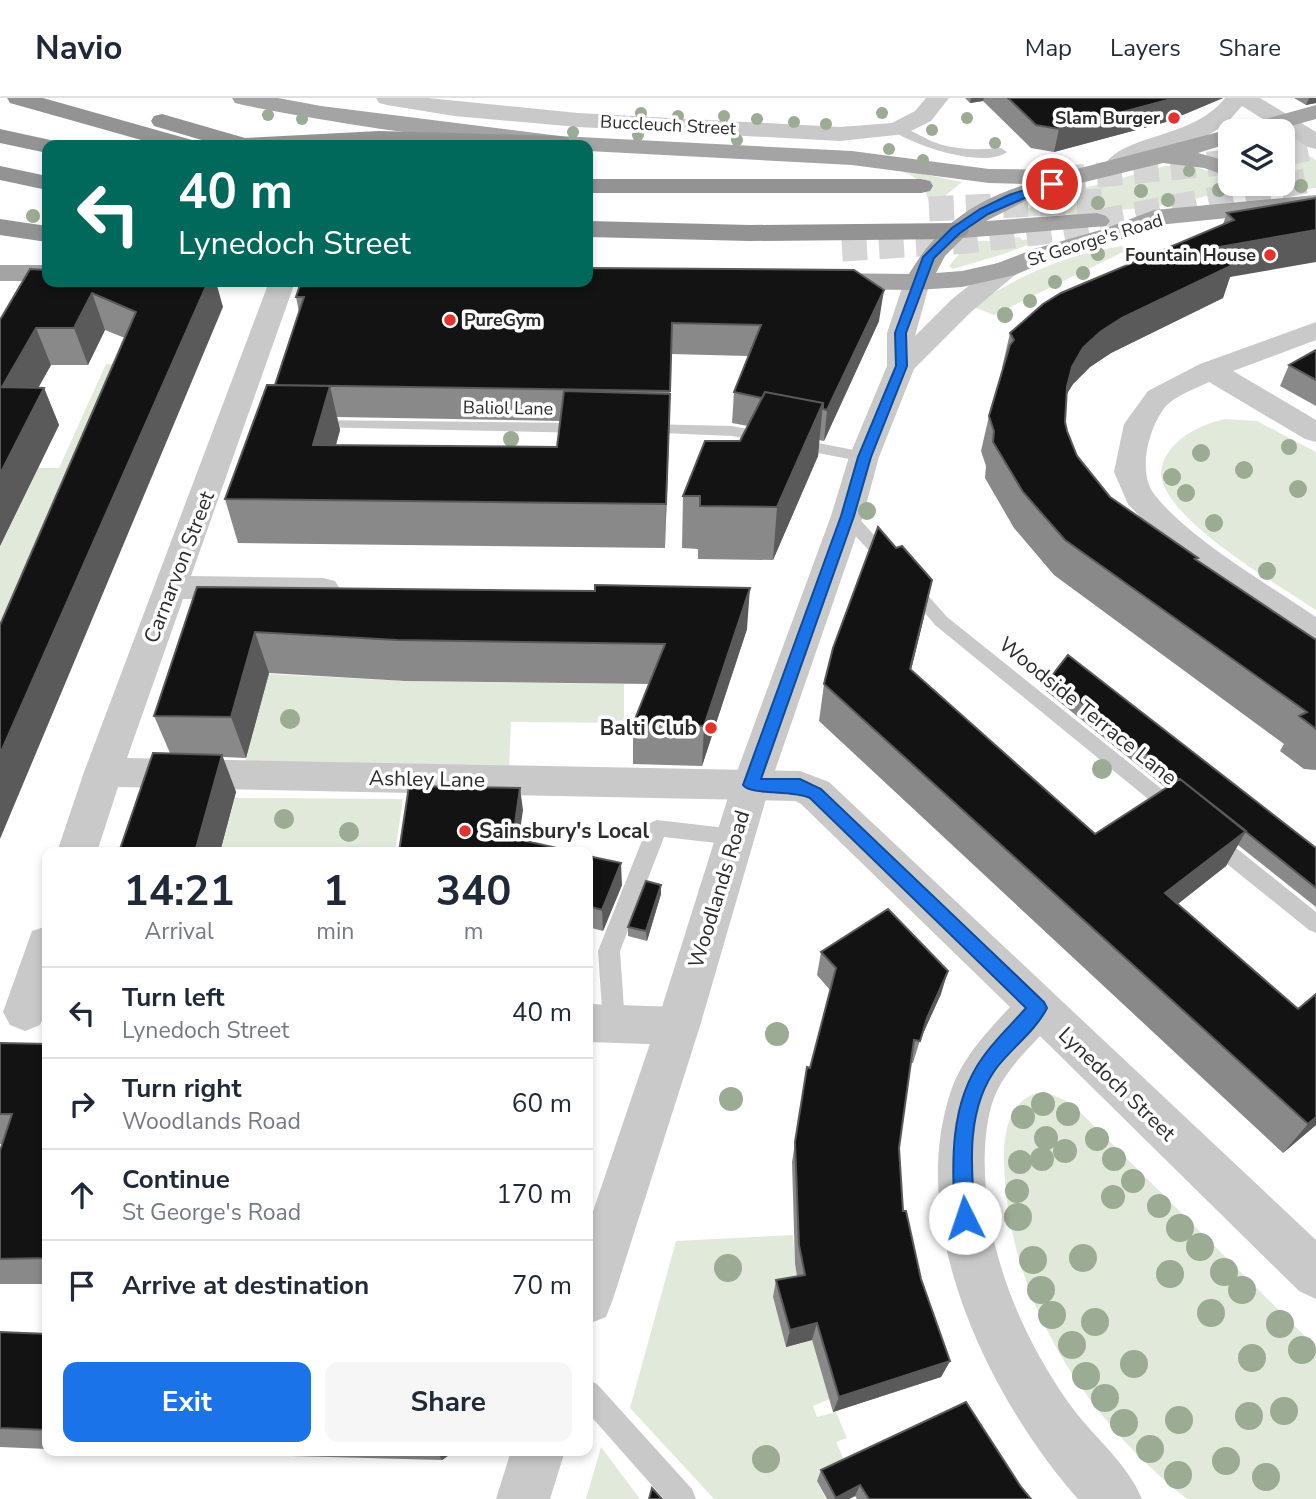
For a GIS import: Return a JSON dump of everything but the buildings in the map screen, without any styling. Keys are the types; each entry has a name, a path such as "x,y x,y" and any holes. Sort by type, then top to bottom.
{"highway":[{"path":"18,98 166,140"},
{"path":"108,101 181,128 226,140"},
{"path":"0,136 42,145"},
{"path":"325,140 493,140"},
{"path":"0,161 42,169"},
{"path":"0,173 42,182"},
{"path":"593,180 711,187 928,218"},
{"path":"593,186 711,187"},
{"path":"0,190 42,196"},
{"path":"593,208 767,211 928,218"},
{"path":"593,229 750,233 928,218"},
{"path":"0,227 42,233"},
{"path":"593,248 842,249"}],"main road":[{"path":"243,98 321,113 536,140"},
{"path":"1290,119 1315,113"},
{"path":"956,231 1013,197 1117,164 1156,158 1218,140"},
{"path":"593,145 852,158 989,176 1072,177"},
{"path":"1156,158 1199,160 1218,166"},
{"path":"1220,211 1238,196"},
{"name":"St George's Road","path":"790,281 917,282 962,279 1006,269 1072,243 1113,234 1154,218 1316,202"},
{"path":"917,282 928,218 956,231 1154,218"},
{"path":"0,273 37,280"}],"street":[{"name":"Buccleuch Street","path":"387,98 454,109 592,121 840,134 897,129 923,116 938,98"},
{"path":"1117,164 1144,149 1204,130 1226,114 1237,98"},
{"path":"1244,98 1278,119"},
{"path":"1295,129 1316,142"},
{"path":"901,366 961,306 1006,269"},
{"name":"Woodlands Road","path":"593,1283 678,1026 733,837 848,516 864,457 901,366 901,333 917,282"},
{"name":"Carnarvon Street","path":"79,847 103,772 171,587 240,422 280,287"},
{"path":"1316,330 1210,370 1158,397 1139,424 1129,472 1139,497 1179,538 1316,634"},
{"path":"1210,370 1316,433"},
{"path":"171,587 351,590"},
{"name":"Ashley Lane","path":"103,772 751,785"},
{"name":"Lynedoch Street","path":"751,785 800,786 815,793 1038,1008 1311,1259"},
{"path":"24,1012 42,959"},
{"path":"1038,1008 990,1062 974,1089 966,1113 962,1167 965,1218 976,1268 1015,1363 1044,1413 1115,1499"},
{"path":"601,1023 678,1026"},
{"path":"523,1499 536,1456"}],"lane":[{"path":"897,129 958,154 1001,152"},
{"name":"Baliol Lane","path":"303,423 607,429"},
{"path":"635,429 732,431 864,457"},
{"name":"Woodside Terrace Lane","path":"848,516 941,621 1316,924"},
{"path":"601,1023 608,951 657,828 733,837"},
{"path":"593,1399 682,1499"}],"green space":[{"path":"1295,147 1316,160 1316,188 1295,190"},
{"path":"1165,166 1188,166 1209,171 1218,177 1218,190 1189,200 1095,212 1020,217 1017,213 1063,194"},
{"path":"904,170 962,182 933,206 930,205 921,185 914,177 903,172"},
{"path":"1032,236 1042,239 953,269 949,266 970,241 1002,241 1001,239 1020,237 1022,240 1033,239"},
{"path":"1122,246 1127,250 994,315 973,307 1008,285 1063,260"},
{"path":"106,364 142,364 0,687 0,547 38,468 59,468"},
{"path":"1225,419 1257,421 1316,452 1316,610 1229,552 1186,516 1170,497 1161,472 1168,453 1175,444 1194,430"},
{"path":"268,674 405,681 624,684 624,723 511,722 509,769 244,766"},
{"path":"235,798 403,799 396,847 221,847"},
{"path":"1037,1093 1059,1097 1078,1110 1316,1347 1316,1499 1187,1499 1149,1466 1115,1430 1084,1391 1057,1349 1035,1305 1019,1258 1008,1210 1004,1159 1007,1129 1020,1103"},
{"path":"793,1235 801,1293 773,1298 786,1346 803,1343 809,1330 830,1399 813,1406 817,1417 836,1412 847,1438 836,1442 847,1466 817,1481 826,1499 714,1499 630,1408 676,1241"},
{"path":"601,1447 640,1499 586,1499"}],"tunnel":[{"path":"1295,151 1316,147"},
{"path":"1060,179 1218,163"},
{"path":"842,249 968,241 1052,231 1316,179"},
{"path":"929,209 1102,201"}],"place":[{"name":"Slam Burger","path":"1174,118"},
{"name":"Fountain House","path":"1270,255"},
{"name":"PureGym","path":"450,320"},
{"name":"Balti Club","path":"711,728"},
{"name":"Sainsbury's Local","path":"465,831"}],"route":[{"path":"965,1218 962,1167 966,1113 974,1089 990,1062 1038,1008 815,793 800,786 751,785 848,516 864,457 901,366 901,333 917,282 929,257 936,247 970,220 1013,197 1052,184"}]}
